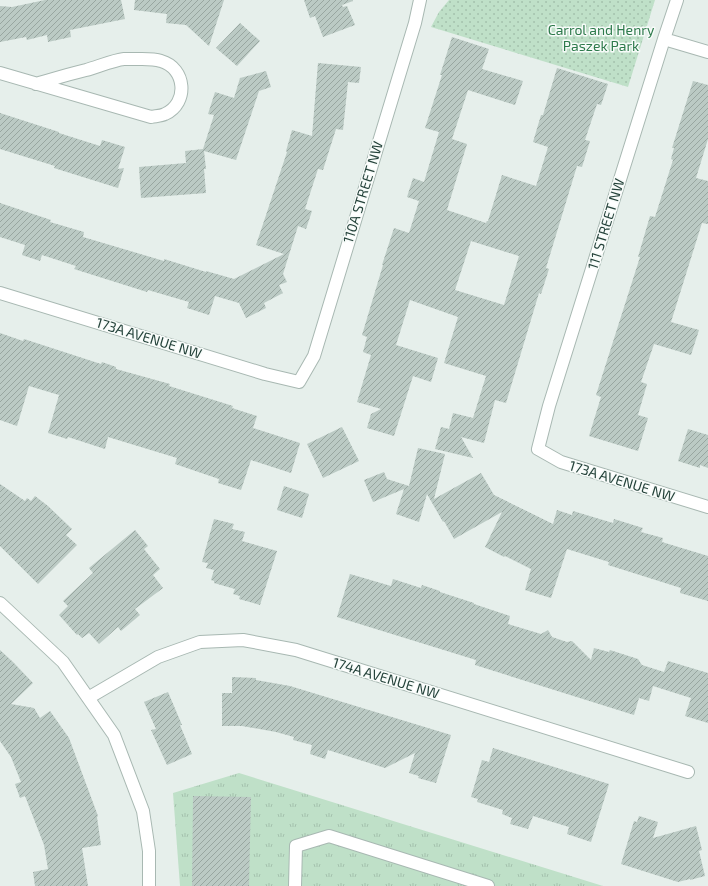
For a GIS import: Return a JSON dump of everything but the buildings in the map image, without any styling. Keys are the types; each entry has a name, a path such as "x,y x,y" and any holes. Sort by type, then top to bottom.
{"street":[{"name":"110A STREET NW","path":"299,382 314,356 415,23 420,0"},
{"name":"111 STREET NW","path":"538,449 543,425 677,0"},
{"path":"664,39 708,52"},
{"path":"0,73 36,84 151,116 158,116 171,111 180,100 182,92 182,83 174,68 168,63 160,60 123,59 36,84"},
{"name":"173A AVENUE NW","path":"0,293 265,374 299,382"},
{"name":"173A AVENUE NW","path":"538,449 561,462 708,507"},
{"path":"0,603 63,662 114,734 143,811 149,851 149,886"},
{"name":"174A AVENUE NW","path":"88,698 158,657 200,642 243,640 296,650 688,772"},
{"path":"295,886 296,846 329,836 488,886"}],"green space":[{"name":"Carrol and Henry Paszek Park","path":"449,0 655,0 628,87 431,27 439,12"},
{"path":"239,773 603,886 180,886 173,793"}]}
